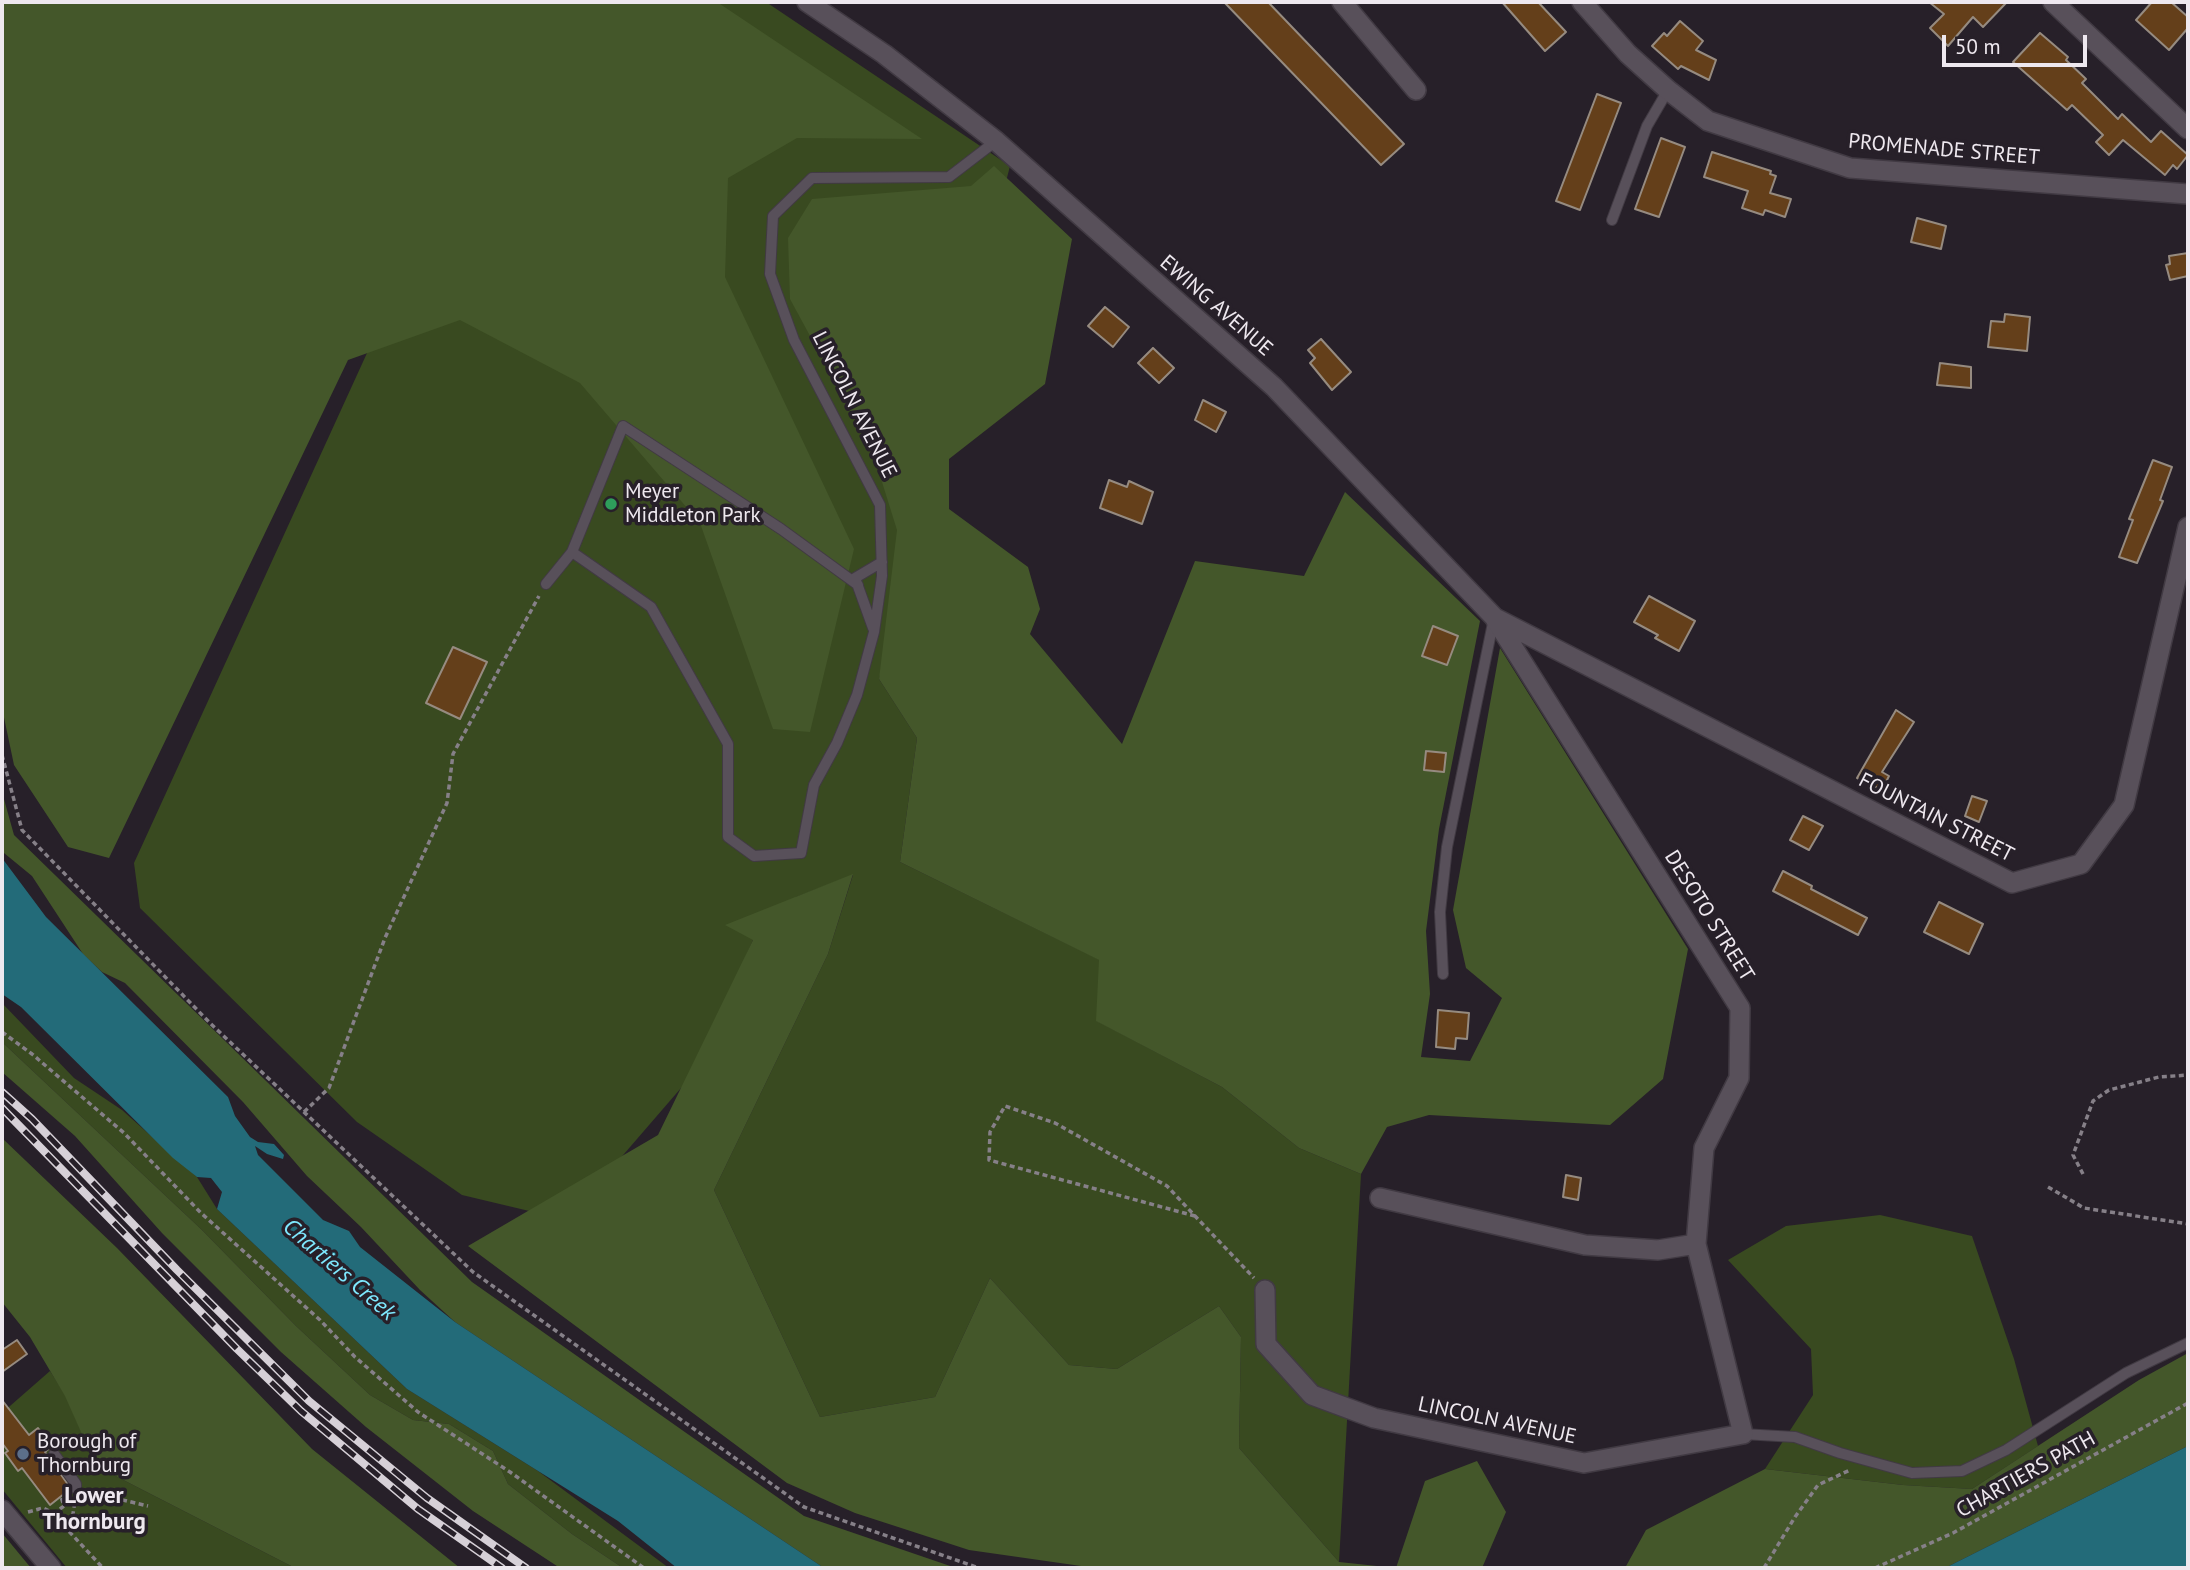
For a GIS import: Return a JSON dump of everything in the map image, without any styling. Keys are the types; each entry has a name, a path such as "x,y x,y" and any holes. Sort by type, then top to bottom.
{"street":[{"name":"EWING AVENUE","path":"807,2 884,54 996,141 1274,387 1494,617"},
{"path":"1342,2 1416,90"},
{"name":"PROMENADE STREET","path":"1582,2 1628,54 1708,121 1850,167 2188,194"},
{"path":"2053,2 2188,129"},
{"name":"FOUNTAIN STREET","path":"1494,617 2012,883 2081,864 2124,805 2188,527"},
{"name":"DESOTO STREET","path":"1494,617 1740,1008 1739,1078 1704,1148 1696,1244 1743,1434"},
{"path":"1380,1198 1585,1245 1658,1250 1696,1244"},
{"name":"LINCOLN AVENUE","path":"1265,1290 1266,1344 1312,1395 1374,1418 1584,1463 1743,1434"},
{"path":"2,1510 51,1568"}],"lane":[{"path":"1612,220 1647,126 1668,90"},
{"name":"LINCOLN AVENUE","path":"572,552 651,607 728,744 728,837 754,856 801,853 814,785 837,743 857,695 874,632 882,576 880,505 794,340 770,274 773,216 812,178 949,177 996,141"},
{"path":"546,584 572,552 623,426 770,521 858,584"},
{"path":"874,632 856,578 882,562"},
{"path":"1443,974 1440,912 1447,847 1494,617"},
{"path":"1743,1434 1795,1437 1912,1473 1962,1471 2006,1450 2126,1373 2188,1343"},
{"path":"54,1454 76,1484 76,1489"}],"path":[{"path":"304,1112 329,1088 385,938 447,803 453,754 546,584"},
{"path":"2,755 22,830 212,1024 473,1272 804,1507 979,1568"},
{"path":"2,1032 32,1054 124,1133 201,1213 418,1412 510,1472 644,1568"},
{"path":"2083,1174 2073,1155 2093,1101 2109,1090 2159,1077 2188,1075"},
{"path":"1195,1216 989,1160 990,1132 1004,1106 1055,1123 1167,1186 1265,1290"},
{"path":"2048,1187 2084,1208 2188,1224"},
{"name":"CHARTIERS PATH","path":"1875,1568 1953,1533 2188,1403"},
{"path":"1764,1568 1794,1517 1818,1486 1868,1461"},
{"path":"76,1489 148,1506"},
{"path":"53,1514 64,1506 62,1499 73,1499 76,1502 70,1533"},
{"path":"24,1513 43,1508 53,1514 103,1568"}],"green space":[{"path":"2,2 717,2 922,139 797,138 728,178 725,277 854,549 810,732 773,729 700,523 580,383 460,320 348,360 109,858 68,847 14,765 2,708"},
{"name":"Meyer Middleton Park","path":"516,2 766,2 1010,166 879,679 917,738 900,862 1100,960 1097,1021 1222,1087 1299,1148 1361,1174 1339,1562 1239,1448 1241,1337 1219,1306 1117,1369 1069,1365 990,1278 935,1397 820,1417 714,1190 828,954 853,875 796,897 753,940 694,1073 567,1220 462,1195 357,1122 140,908 134,863 378,329"},
{"path":"994,166 1072,239 1045,384 949,459 949,509 1028,567 1040,609 1030,634 1122,744 1195,561 1304,576 1345,492 1480,621 1439,829 1426,931 1430,994 1421,1057 1470,1061 1502,998 1466,968 1453,910 1500,648 1688,949 1663,1079 1610,1125 1429,1115 1387,1127 1361,1174 1299,1148 1222,1087 1096,1021 1099,960 900,862 917,738 879,679 897,530 872,450 790,299 788,238 812,199 971,186"},
{"path":"2,792 14,835 472,1282 804,1516 956,1568 824,1568 455,1322 307,1176 243,1102 125,983 102,972 83,954 32,876 4,853"},
{"path":"853,874 828,954 714,1190 820,1417 935,1397 990,1278 1069,1365 1117,1369 1219,1306 1241,1337 1239,1448 1339,1562 1396,1568 1095,1568 969,1550 855,1513 787,1483 468,1246 658,1135 753,940 725,925"},
{"path":"2,1003 74,1078 122,1110 197,1177 217,1209 407,1389 538,1471 669,1568 623,1568 572,1534 508,1484 493,1451 449,1424 413,1420 370,1395 296,1326 202,1230 2,1042"},
{"path":"2,1042 202,1230 296,1326 370,1395 413,1420 449,1424 493,1451 508,1484 572,1534 623,1568 560,1568 473,1511 366,1427 281,1352 162,1233 75,1136 2,1072"},
{"path":"2,1138 117,1248 312,1449 460,1568 295,1568 96,1466 65,1396 30,1337 2,1302"},
{"path":"1880,1215 1972,1236 2014,1359 2038,1446 1972,1489 1903,1485 1765,1469 1813,1395 1811,1349 1728,1260 1786,1226"},
{"path":"2188,1353 2188,1446 1945,1568 1625,1568 1646,1530 1765,1469 1903,1485 1972,1489 2139,1380"},
{"path":"50,1371 66,1396 96,1466 295,1568 67,1568 2,1489 2,1413"},
{"path":"1477,1461 1506,1512 1482,1568 1396,1568 1425,1481"},
{"path":"2,1533 31,1568 2,1568"}],"water":[{"name":"Chartiers Creek","path":"2,858 46,917 228,1097 235,1116 250,1137 258,1142 274,1144 284,1155 283,1159 267,1154 255,1146 258,1155 323,1220 349,1231 360,1247 455,1322 824,1568 677,1568 618,1521 407,1389 217,1209 222,1192 211,1178 197,1177 173,1158 21,1007 2,994"},
{"path":"2188,1446 2188,1565 2183,1568 1945,1568"}],"building":[{"path":"1224,2 1268,2 1404,144 1381,165"},
{"path":"1502,2 1538,2 1566,32 1545,51"},
{"path":"1929,2 2007,2 1983,27 1973,17 1948,46 1930,28 1944,14"},
{"path":"2152,2 2171,2 2188,17 2188,28 2169,50 2136,20"},
{"path":"1680,21 1703,41 1696,50 1716,60 1709,80 1681,66 1678,69 1652,46 1664,33 1667,36"},
{"path":"2040,33 2068,57 2066,60 2086,79 2082,83 2118,119 2122,114 2151,142 2161,131 2188,155 2177,169 2173,165 2165,175 2123,140 2109,155 2096,142 2103,135 2072,105 2067,110 2013,62"},
{"path":"1597,94 1621,103 1580,210 1556,201"},
{"path":"1661,138 1685,147 1659,217 1635,209"},
{"path":"1712,152 1771,171 1770,174 1776,176 1770,193 1791,199 1785,217 1765,210 1763,215 1742,208 1748,191 1704,177"},
{"path":"1917,218 1946,226 1941,249 1911,242"},
{"path":"2188,253 2188,276 2170,280 2166,265 2170,264 2169,256"},
{"path":"1105,307 1129,327 1113,347 1088,326"},
{"path":"2005,314 2030,317 2027,351 1988,347 1991,321 2004,322"},
{"path":"1321,339 1351,372 1332,390 1310,363 1315,358 1308,350"},
{"path":"1153,348 1174,368 1159,383 1138,363"},
{"path":"1940,363 1971,367 1971,388 1937,385"},
{"path":"1203,400 1226,412 1216,432 1195,420"},
{"path":"2153,460 2172,467 2160,500 2163,501 2137,563 2119,557 2133,520 2129,519"},
{"path":"1109,480 1127,487 1129,481 1153,492 1142,524 1100,508"},
{"path":"1649,596 1695,621 1679,651 1634,622"},
{"path":"1433,626 1458,636 1447,665 1422,656"},
{"path":"453,647 487,662 460,719 426,703"},
{"path":"1896,710 1914,722 1882,772 1889,776 1882,790 1857,778"},
{"path":"1426,751 1446,753 1444,772 1424,770"},
{"path":"1972,796 1987,801 1979,822 1965,816"},
{"path":"1803,816 1823,826 1809,850 1790,840"},
{"path":"1783,871 1867,918 1858,935 1773,891"},
{"path":"1939,902 1983,924 1969,954 1924,932"},
{"path":"1438,1010 1469,1013 1467,1039 1456,1038 1455,1049 1436,1047"},
{"path":"1566,1175 1581,1178 1578,1200 1563,1197"},
{"path":"17,1340 27,1354 2,1372 2,1350"},
{"path":"2,1400 29,1435 38,1428 52,1446 45,1452 69,1486 69,1490 50,1505 22,1468 18,1471 5,1453 8,1451 2,1443"}],"railway":[{"path":"2,1092 32,1119 177,1270 309,1401 427,1498 526,1568"},
{"path":"2,1108 301,1411 418,1509 502,1568"}],"place":[{"name":"Meyer Middleton Park","path":"611,504"},
{"name":"Borough of Thornburg","path":"23,1454"}],"district":[{"name":"Lower Thornburg","path":"94,1509"}]}
